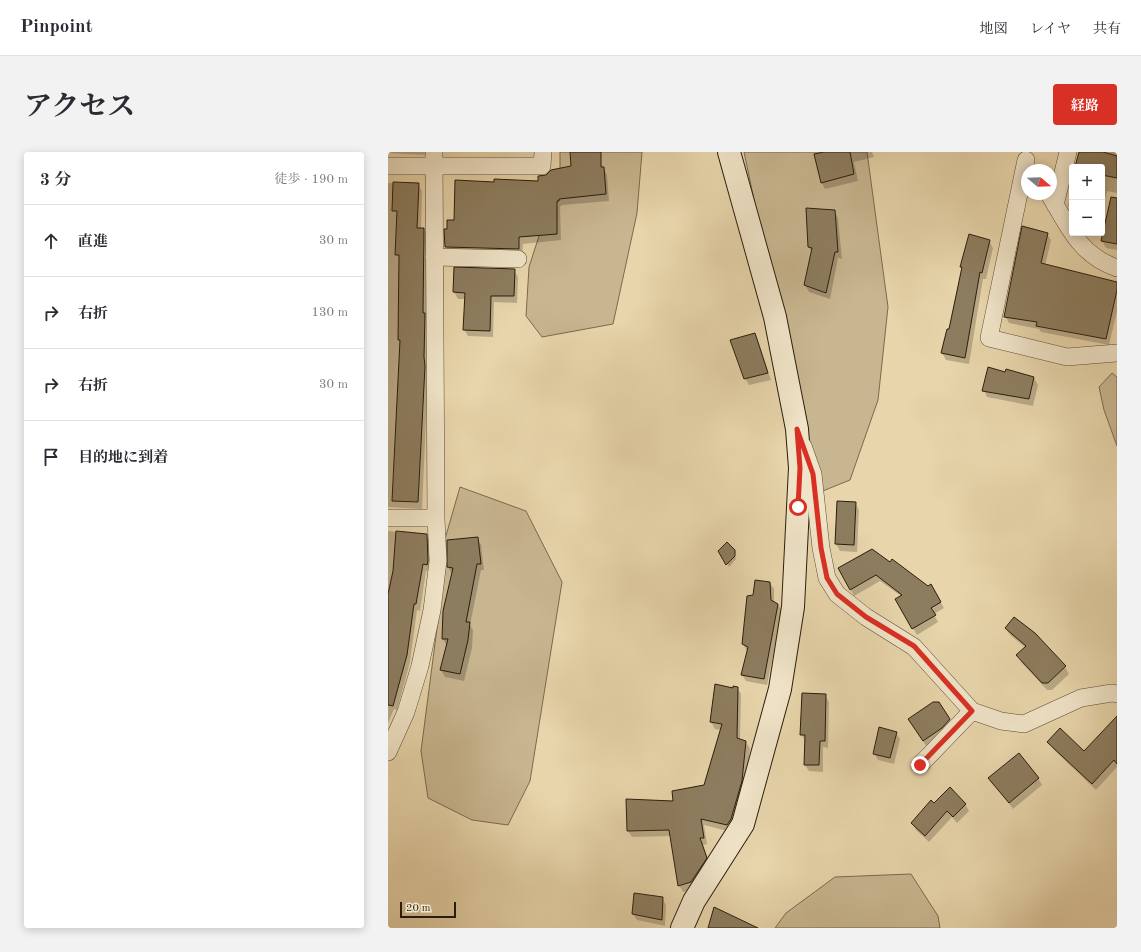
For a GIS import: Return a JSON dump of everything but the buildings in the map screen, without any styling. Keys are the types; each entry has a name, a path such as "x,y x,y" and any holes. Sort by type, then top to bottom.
{"street":[{"path":"388,166 434,160 542,166 542,152"},
{"path":"682,928 694,901 743,824 780,689 794,607 800,468 797,429 775,317 729,152"},
{"path":"1057,184 1068,152"},
{"path":"388,752 406,712 420,666 432,610 438,561 436,518 434,160"},
{"path":"1027,160 990,338 1067,357 1117,354"},
{"path":"1053,200 1073,237 1089,253 1117,268"},
{"path":"434,257 518,259"},
{"path":"797,429 813,474 821,548 827,578 837,594 866,617 914,646 972,711 1001,720 1024,724 1081,698 1117,694"},
{"path":"388,518 436,518"},
{"path":"920,765 972,711"}],"shaded area":[{"path":"560,152 642,152 637,213 613,324 542,337 526,316 529,267 560,171"},
{"path":"744,152 867,152 888,307 878,400 850,480 808,497 773,290"},
{"path":"1112,373 1117,377 1117,446 1104,410 1099,387"},
{"path":"460,487 526,511 562,582 530,781 508,825 472,820 428,798 421,751 443,582 445,539"},
{"path":"911,874 938,916 940,928 775,928 786,913 835,877"}],"route":[{"path":"798,507 800,468 797,429 813,474 821,548 827,578 837,594 866,617 914,646 972,711 920,765"}]}
